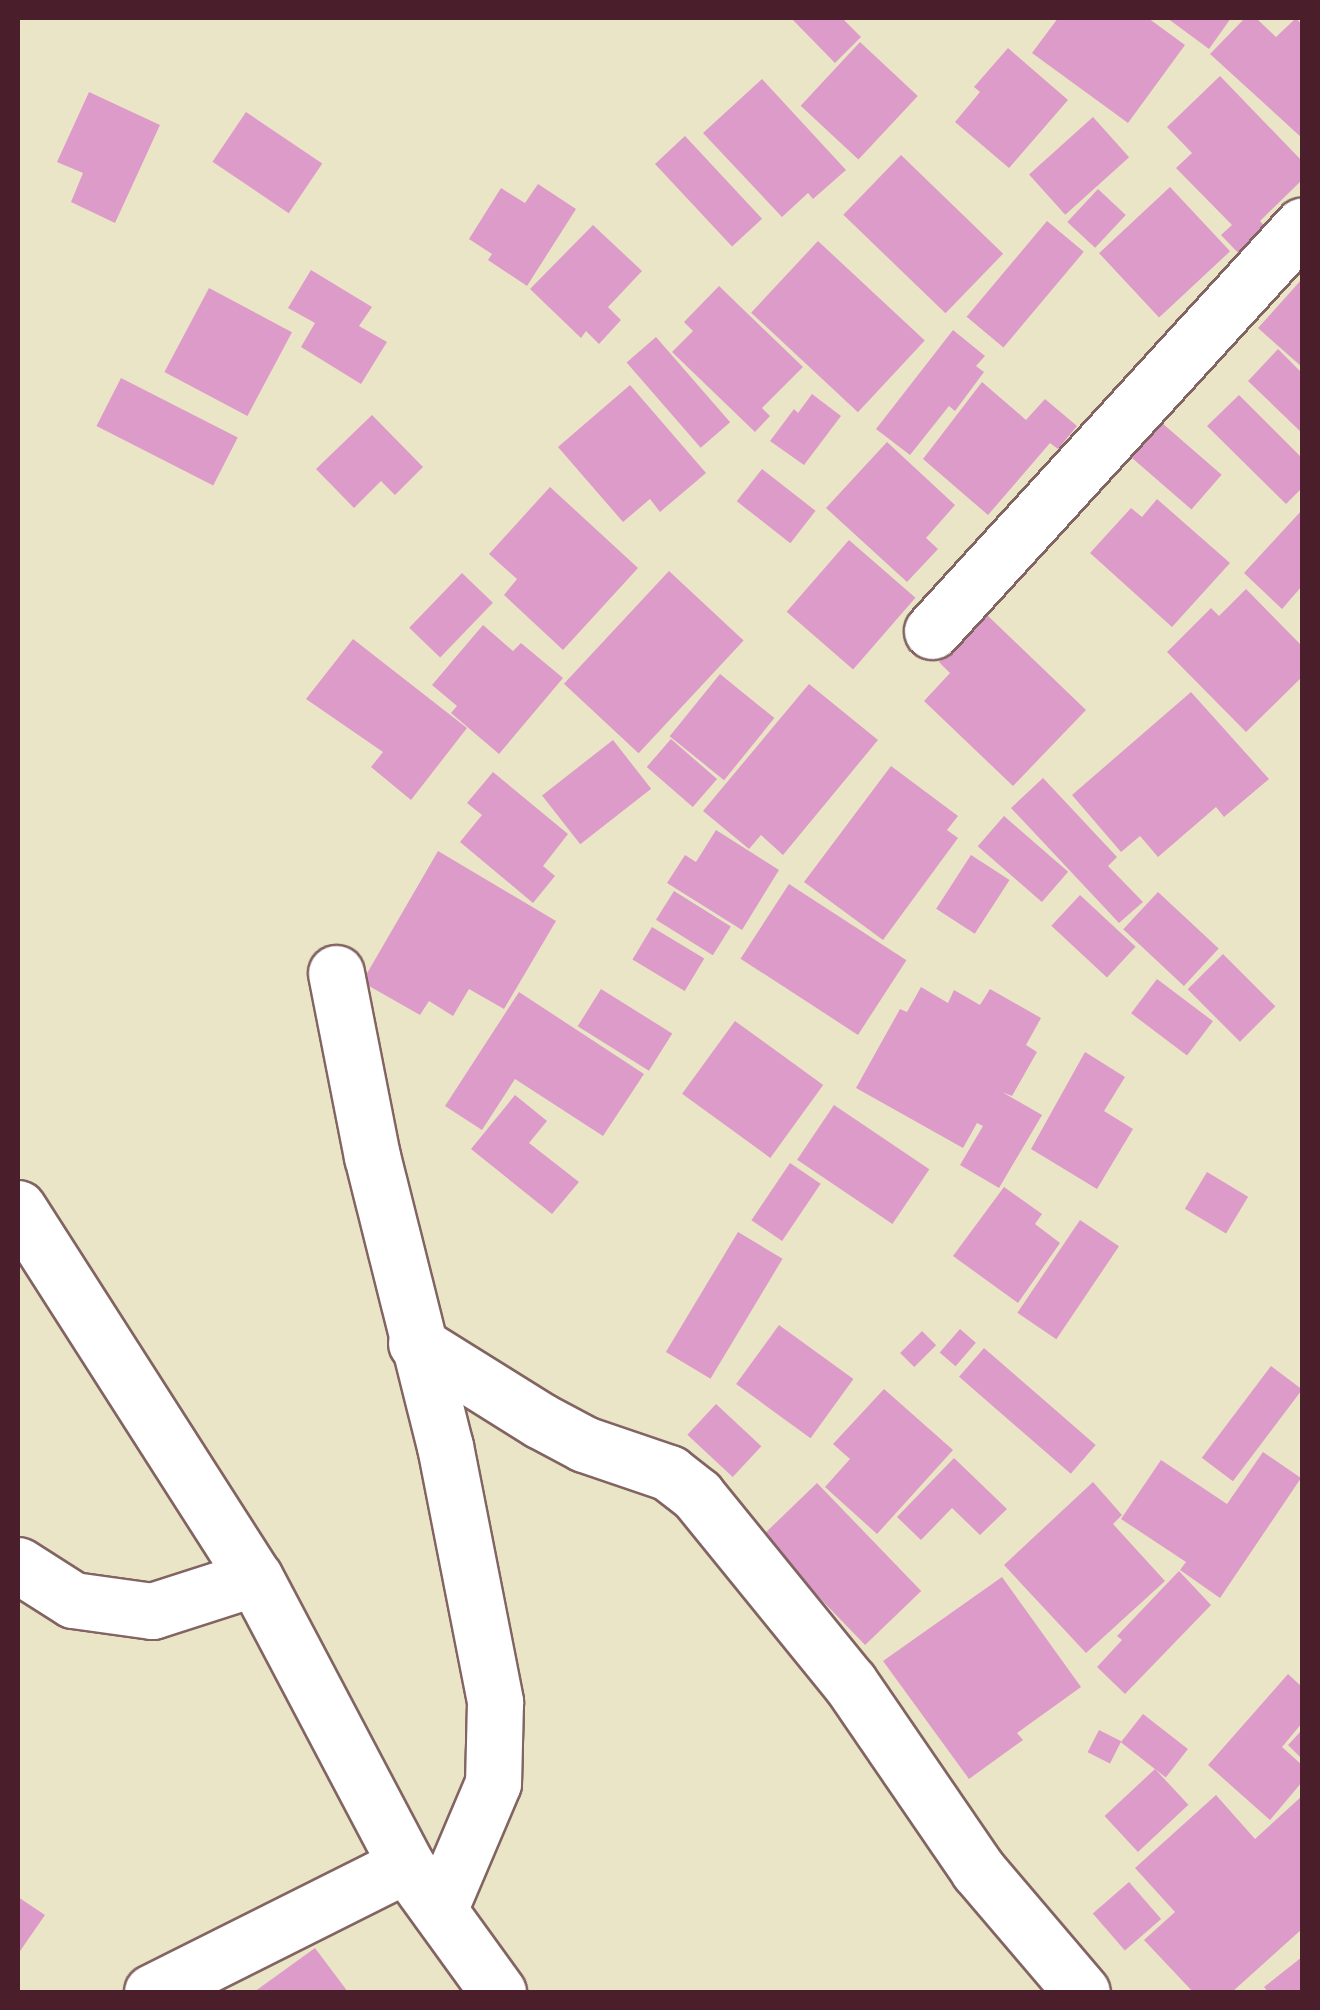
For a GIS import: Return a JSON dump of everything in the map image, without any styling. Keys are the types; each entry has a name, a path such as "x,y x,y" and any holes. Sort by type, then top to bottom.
{"street":[{"path":"932,631 1302,226"},
{"path":"336,973 355,1080 416,1343 445,1446 495,1702 494,1783 439,1910"},
{"path":"18,1208 255,1578 406,1865 498,1992"},
{"path":"416,1343 541,1421 584,1444 669,1473 697,1495 850,1683 978,1870 1082,1992"},
{"path":"18,1565 72,1600 152,1611 255,1578"},
{"path":"152,1992 406,1865"}],"building":[{"path":"791,18 842,18 861,37 835,63"},
{"path":"1058,18 1148,18 1185,45 1128,123 1032,53"},
{"path":"1167,18 1231,18 1209,49"},
{"path":"1245,18 1256,18 1276,37 1296,18 1302,25 1302,138 1210,54"},
{"path":"860,42 918,96 858,160 801,106"},
{"path":"1008,48 1068,100 1009,168 955,122 980,92 974,87"},
{"path":"1220,76 1302,161 1302,180 1260,221 1272,234 1245,260 1221,235 1232,225 1176,168 1192,153 1167,127"},
{"path":"762,79 846,170 813,199 808,193 782,217 703,133"},
{"path":"89,92 160,125 115,223 71,202 83,173 57,162"},
{"path":"246,112 322,163 289,213 212,162"},
{"path":"1093,117 1129,157 1065,215 1029,175"},
{"path":"685,136 762,219 732,247 655,164"},
{"path":"901,155 1003,254 945,313 843,215"},
{"path":"538,184 576,209 527,286 488,260 492,254 469,239 501,188 525,203"},
{"path":"1170,187 1230,251 1159,318 1099,253"},
{"path":"1098,189 1126,215 1095,248 1067,222"},
{"path":"1047,221 1084,252 1003,348 967,317"},
{"path":"593,225 642,271 608,307 621,320 599,344 586,331 581,338 530,289"},
{"path":"818,241 925,341 858,412 751,313"},
{"path":"311,270 372,307 359,326 387,342 361,384 301,347 315,323 288,308"},
{"path":"1302,279 1302,367 1258,328"},
{"path":"719,286 803,367 762,408 770,416 755,432 672,352 693,331 684,322"},
{"path":"209,288 292,332 247,416 164,372"},
{"path":"953,330 985,356 976,366 984,372 955,411 949,406 910,455 876,429"},
{"path":"656,337 730,422 701,448 627,363"},
{"path":"1278,349 1302,373 1302,433 1248,381"},
{"path":"121,378 238,437 213,486 96,426"},
{"path":"982,382 1026,420 1045,399 1077,426 1058,449 1050,443 988,515 923,459"},
{"path":"630,385 706,473 660,512 650,499 623,522 558,447"},
{"path":"812,394 841,416 804,465 770,441 794,409 798,413"},
{"path":"1239,395 1302,458 1302,488 1286,504 1207,426"},
{"path":"372,415 423,467 395,495 381,481 354,508 316,469"},
{"path":"1162,423 1222,475 1191,510 1132,458"},
{"path":"887,442 955,505 926,538 938,549 907,582 826,508"},
{"path":"762,469 816,511 790,543 737,501"},
{"path":"550,487 638,568 563,650 504,595 517,579 489,554"},
{"path":"1157,499 1230,563 1172,627 1090,553 1131,508 1142,517"},
{"path":"1302,510 1302,586 1282,609 1244,573"},
{"path":"849,540 915,598 853,669 787,612"},
{"path":"669,571 744,641 639,753 564,684"},
{"path":"462,573 493,603 440,658 409,628"},
{"path":"1246,589 1302,646 1302,677 1246,732 1167,652 1211,608 1219,616"},
{"path":"986,614 1086,710 1013,786 924,701 950,673 939,662"},
{"path":"483,625 513,651 521,643 563,678 499,754 451,713 457,706 432,685"},
{"path":"353,639 467,728 411,800 371,767 383,752 306,699"},
{"path":"720,674 774,718 724,780 670,736"},
{"path":"809,684 878,740 783,855 761,835 749,849 703,811"},
{"path":"1191,692 1269,779 1224,817 1216,807 1158,857 1140,836 1121,852 1072,795"},
{"path":"671,739 717,779 693,807 647,767"},
{"path":"613,740 651,789 580,844 542,795"},
{"path":"891,766 958,816 947,830 958,838 883,940 804,882"},
{"path":"493,772 568,834 543,866 555,876 533,903 460,842 482,815 467,803"},
{"path":"1043,778 1117,857 1108,866 1143,902 1119,923 1011,808"},
{"path":"1004,816 1068,872 1042,902 978,846"},
{"path":"716,830 779,870 742,930 667,883 685,855 696,862"},
{"path":"438,851 556,921 504,1009 469,989 453,1016 429,1001 420,1015 362,982"},
{"path":"971,855 1010,880 975,934 936,909"},
{"path":"789,884 906,960 858,1035 741,959"},
{"path":"674,891 731,927 713,955 656,920"},
{"path":"1158,892 1219,949 1184,986 1123,929"},
{"path":"1080,895 1136,947 1107,978 1051,926"},
{"path":"652,927 704,958 685,991 632,960"},
{"path":"1223,954 1275,1006 1240,1042 1188,989"},
{"path":"1157,979 1213,1021 1187,1055 1131,1013"},
{"path":"921,987 948,1003 954,990 980,1005 990,989 1041,1018 1026,1045 1037,1052 1012,1096 1002,1092 1042,1115 999,1188 960,1165 983,1126 977,1123 963,1148 856,1088 900,1009 907,1012"},
{"path":"601,989 672,1034 649,1071 578,1026"},
{"path":"519,992 644,1074 603,1136 515,1079 482,1130 445,1106"},
{"path":"735,1021 823,1085 770,1158 682,1094"},
{"path":"1085,1052 1125,1077 1104,1111 1133,1129 1097,1189 1031,1149"},
{"path":"515,1095 547,1121 529,1143 579,1182 552,1214 471,1149"},
{"path":"834,1105 929,1169 892,1224 797,1160"},
{"path":"790,1163 821,1184 782,1241 751,1220"},
{"path":"1207,1172 1248,1197 1226,1234 1185,1209"},
{"path":"1004,1187 1042,1214 1035,1224 1060,1243 1018,1303 953,1256"},
{"path":"1080,1220 1119,1246 1056,1339 1017,1313"},
{"path":"738,1232 783,1259 710,1379 666,1352"},
{"path":"779,1325 853,1379 811,1438 736,1384"},
{"path":"960,1329 976,1343 956,1366 940,1352"},
{"path":"922,1331 936,1345 914,1367 900,1353"},
{"path":"984,1348 1096,1445 1071,1474 959,1377"},
{"path":"1271,1366 1302,1390 1233,1481 1202,1458"},
{"path":"884,1389 953,1450 877,1534 825,1487 850,1459 833,1444"},
{"path":"716,1404 761,1446 733,1477 687,1435"},
{"path":"1263,1452 1301,1478 1220,1598 1180,1570 1186,1562 1121,1519 1161,1460 1227,1504"},
{"path":"954,1458 1007,1509 980,1535 952,1508 921,1540 897,1517"},
{"path":"1093,1482 1122,1515 1113,1524 1165,1581 1086,1653 1004,1565"},
{"path":"817,1483 921,1591 865,1645 761,1537"},
{"path":"1179,1571 1211,1605 1125,1694 1097,1667 1122,1640 1117,1636"},
{"path":"1002,1577 1081,1687 1017,1733 1023,1740 969,1779 883,1661"},
{"path":"1288,1674 1302,1687 1302,1723 1282,1747 1302,1765 1302,1782 1270,1820 1208,1765"},
{"path":"1143,1714 1188,1749 1166,1777 1121,1742"},
{"path":"1099,1730 1121,1741 1110,1764 1088,1752"},
{"path":"1302,1730 1302,1759 1288,1745"},
{"path":"1155,1769 1188,1805 1138,1852 1105,1816"},
{"path":"1216,1795 1255,1839 1302,1796 1302,1929 1232,1992 1193,1992 1144,1940 1175,1912 1135,1868"},
{"path":"1129,1882 1161,1919 1125,1950 1093,1913"},
{"path":"18,1897 45,1915 18,1954"},
{"path":"315,1948 348,1992 254,1992"},
{"path":"1302,1957 1302,1992 1268,1992 1264,1987"}]}
